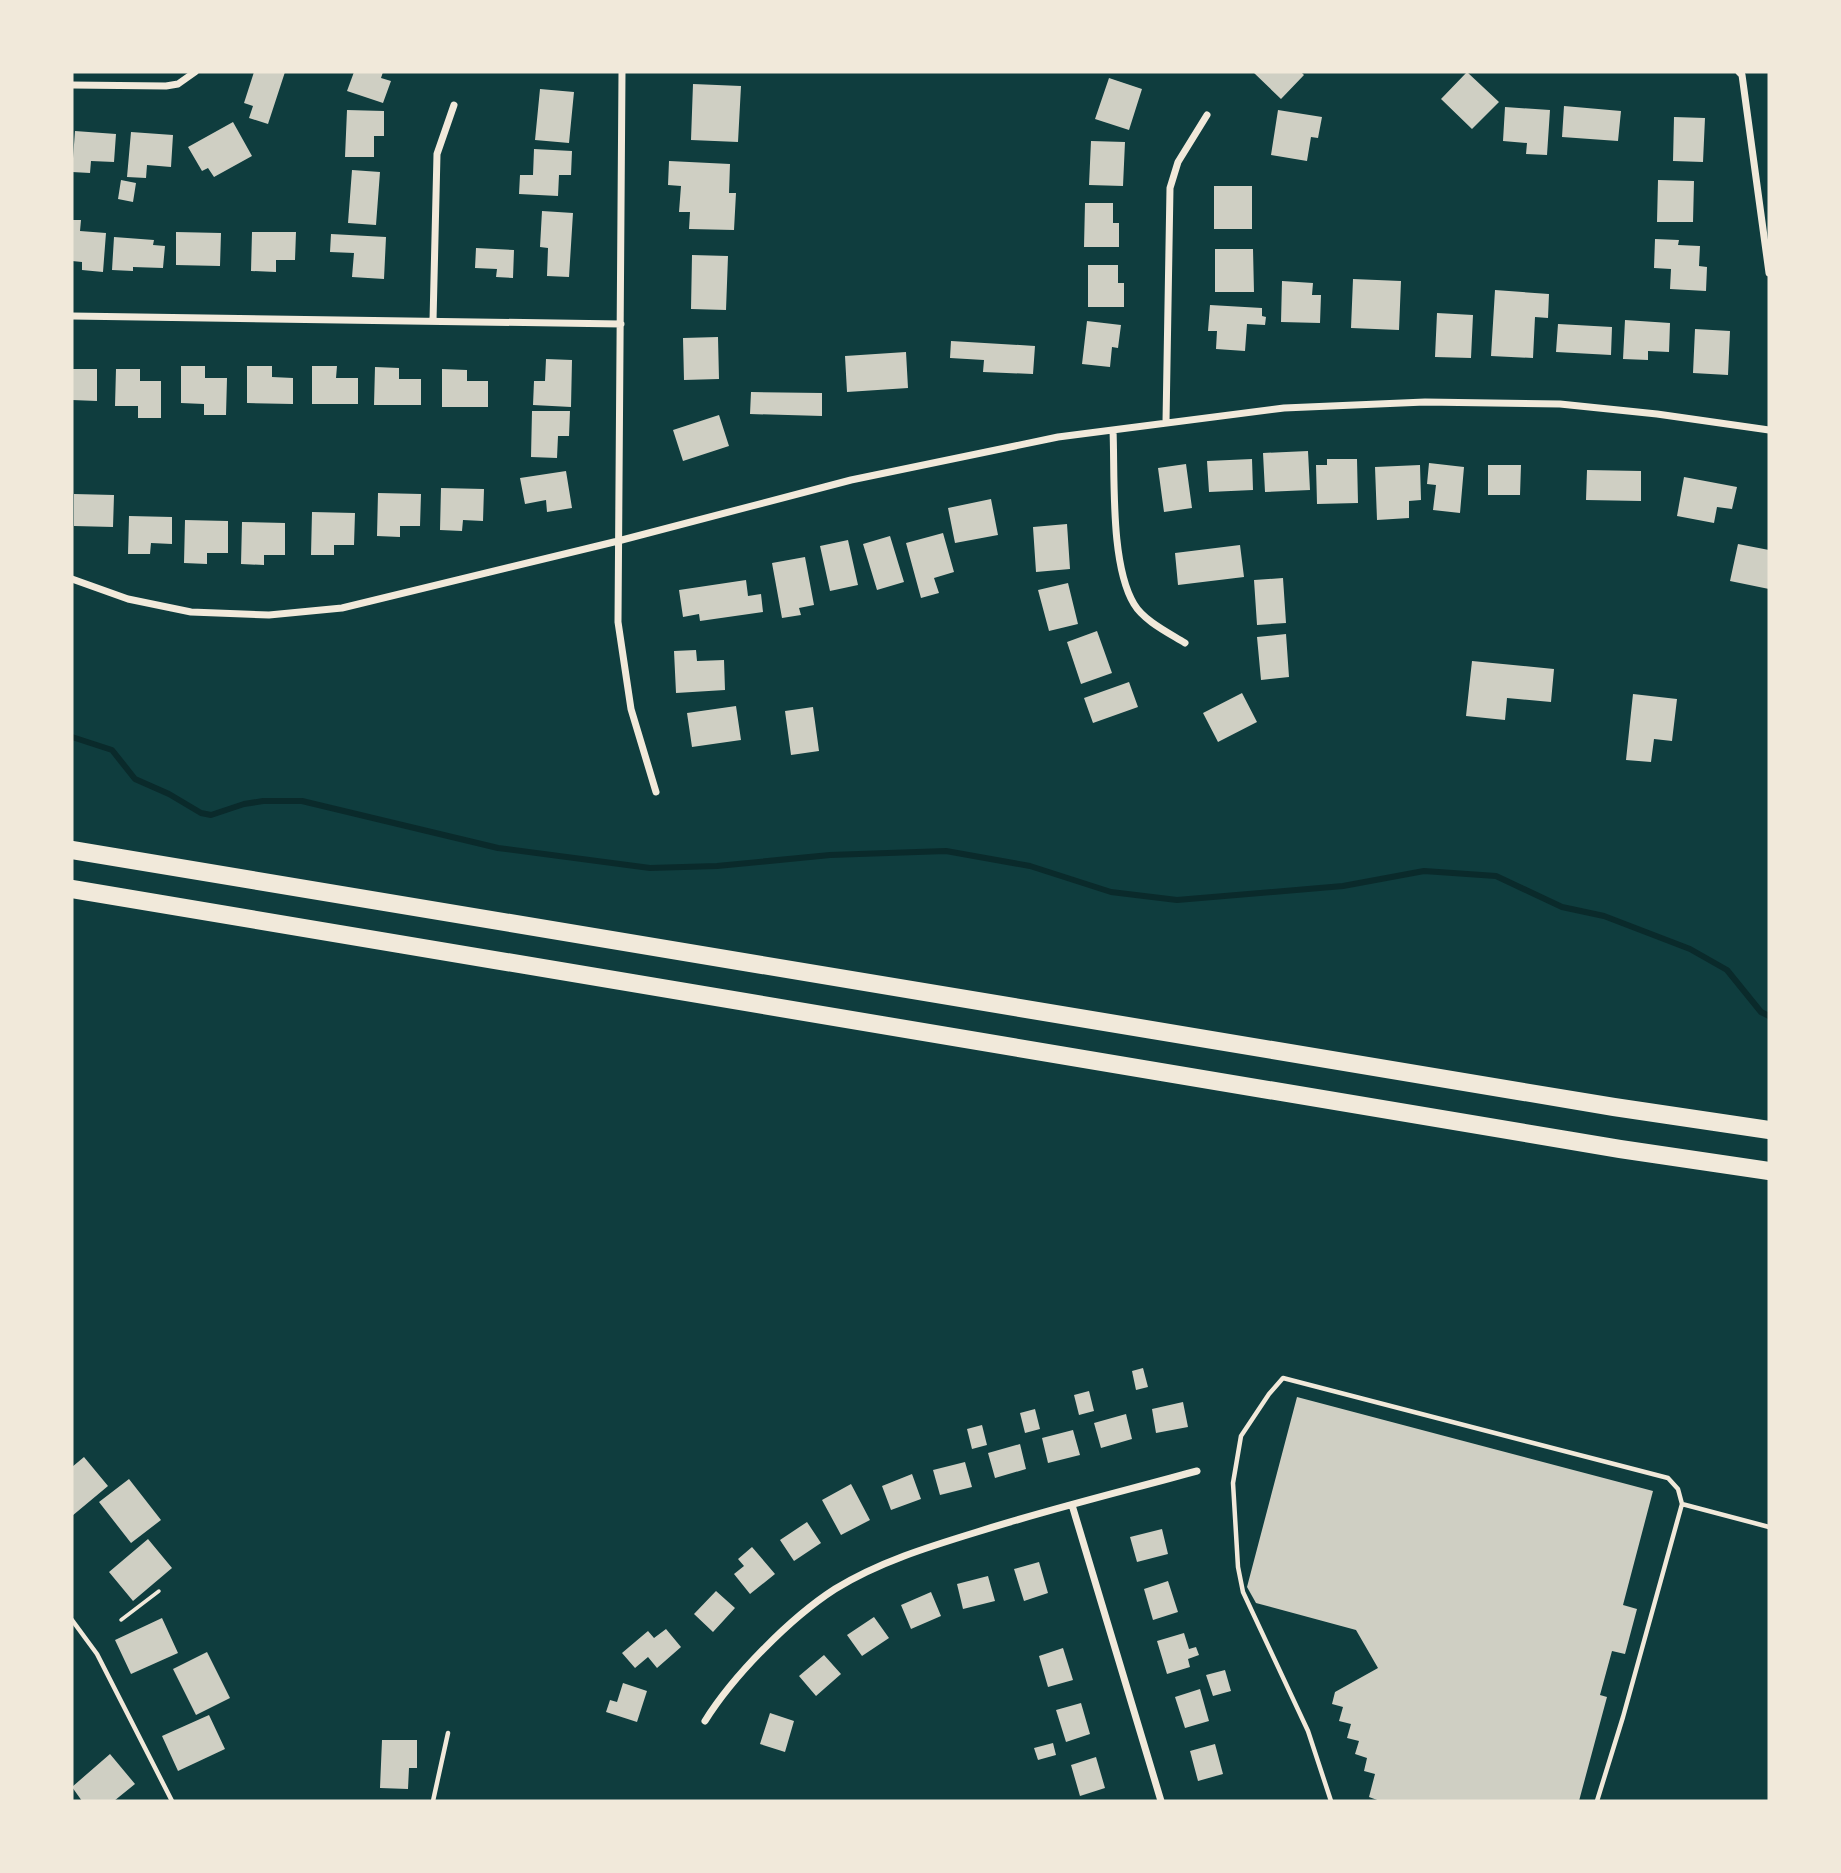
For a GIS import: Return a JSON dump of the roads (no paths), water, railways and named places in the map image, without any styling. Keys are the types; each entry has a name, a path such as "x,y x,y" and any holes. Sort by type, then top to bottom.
{"highway":[{"path":"72,850 1614,1107 1769,1130"},
{"path":"72,889 1620,1149 1769,1171"}],"street":[{"path":"72,85 178,85 195,72"},
{"path":"622,72 618,541 620,635 631,709 656,792"},
{"path":"1739,72 1742,75 1769,273"},
{"path":"433,321 437,154 454,105"},
{"path":"1166,422 1170,188 1178,162 1207,115"},
{"path":"72,316 621,324"},
{"path":"72,579 128,599 191,612 269,615 342,608 618,541 851,480 1058,437 1284,408 1425,402 1560,404 1769,430"},
{"path":"1113,430 1118,554 1124,579 1134,605 1185,643"},
{"path":"705,1721 721,1697 775,1638 834,1590 912,1552 1044,1511 1197,1471"},
{"path":"1072,1505 1161,1801"}],"lane":[{"path":"1331,1801 1308,1731 1243,1592 1238,1567 1233,1483 1241,1436 1283,1378 1668,1478 1678,1489 1682,1504 1597,1801"},
{"path":"1682,1504 1769,1527"},
{"path":"72,1620 97,1654 172,1801"},
{"path":"433,1801 448,1733"}],"waterway":[{"path":"72,737 112,750 135,779 169,794 201,813 211,815 263,801 302,801 498,848 650,868 717,866 830,855 946,851 1030,866 1111,892 1177,900 1343,886 1424,871 1496,876 1562,907 1604,916 1690,949 1727,970 1761,1012 1769,1016"}]}
